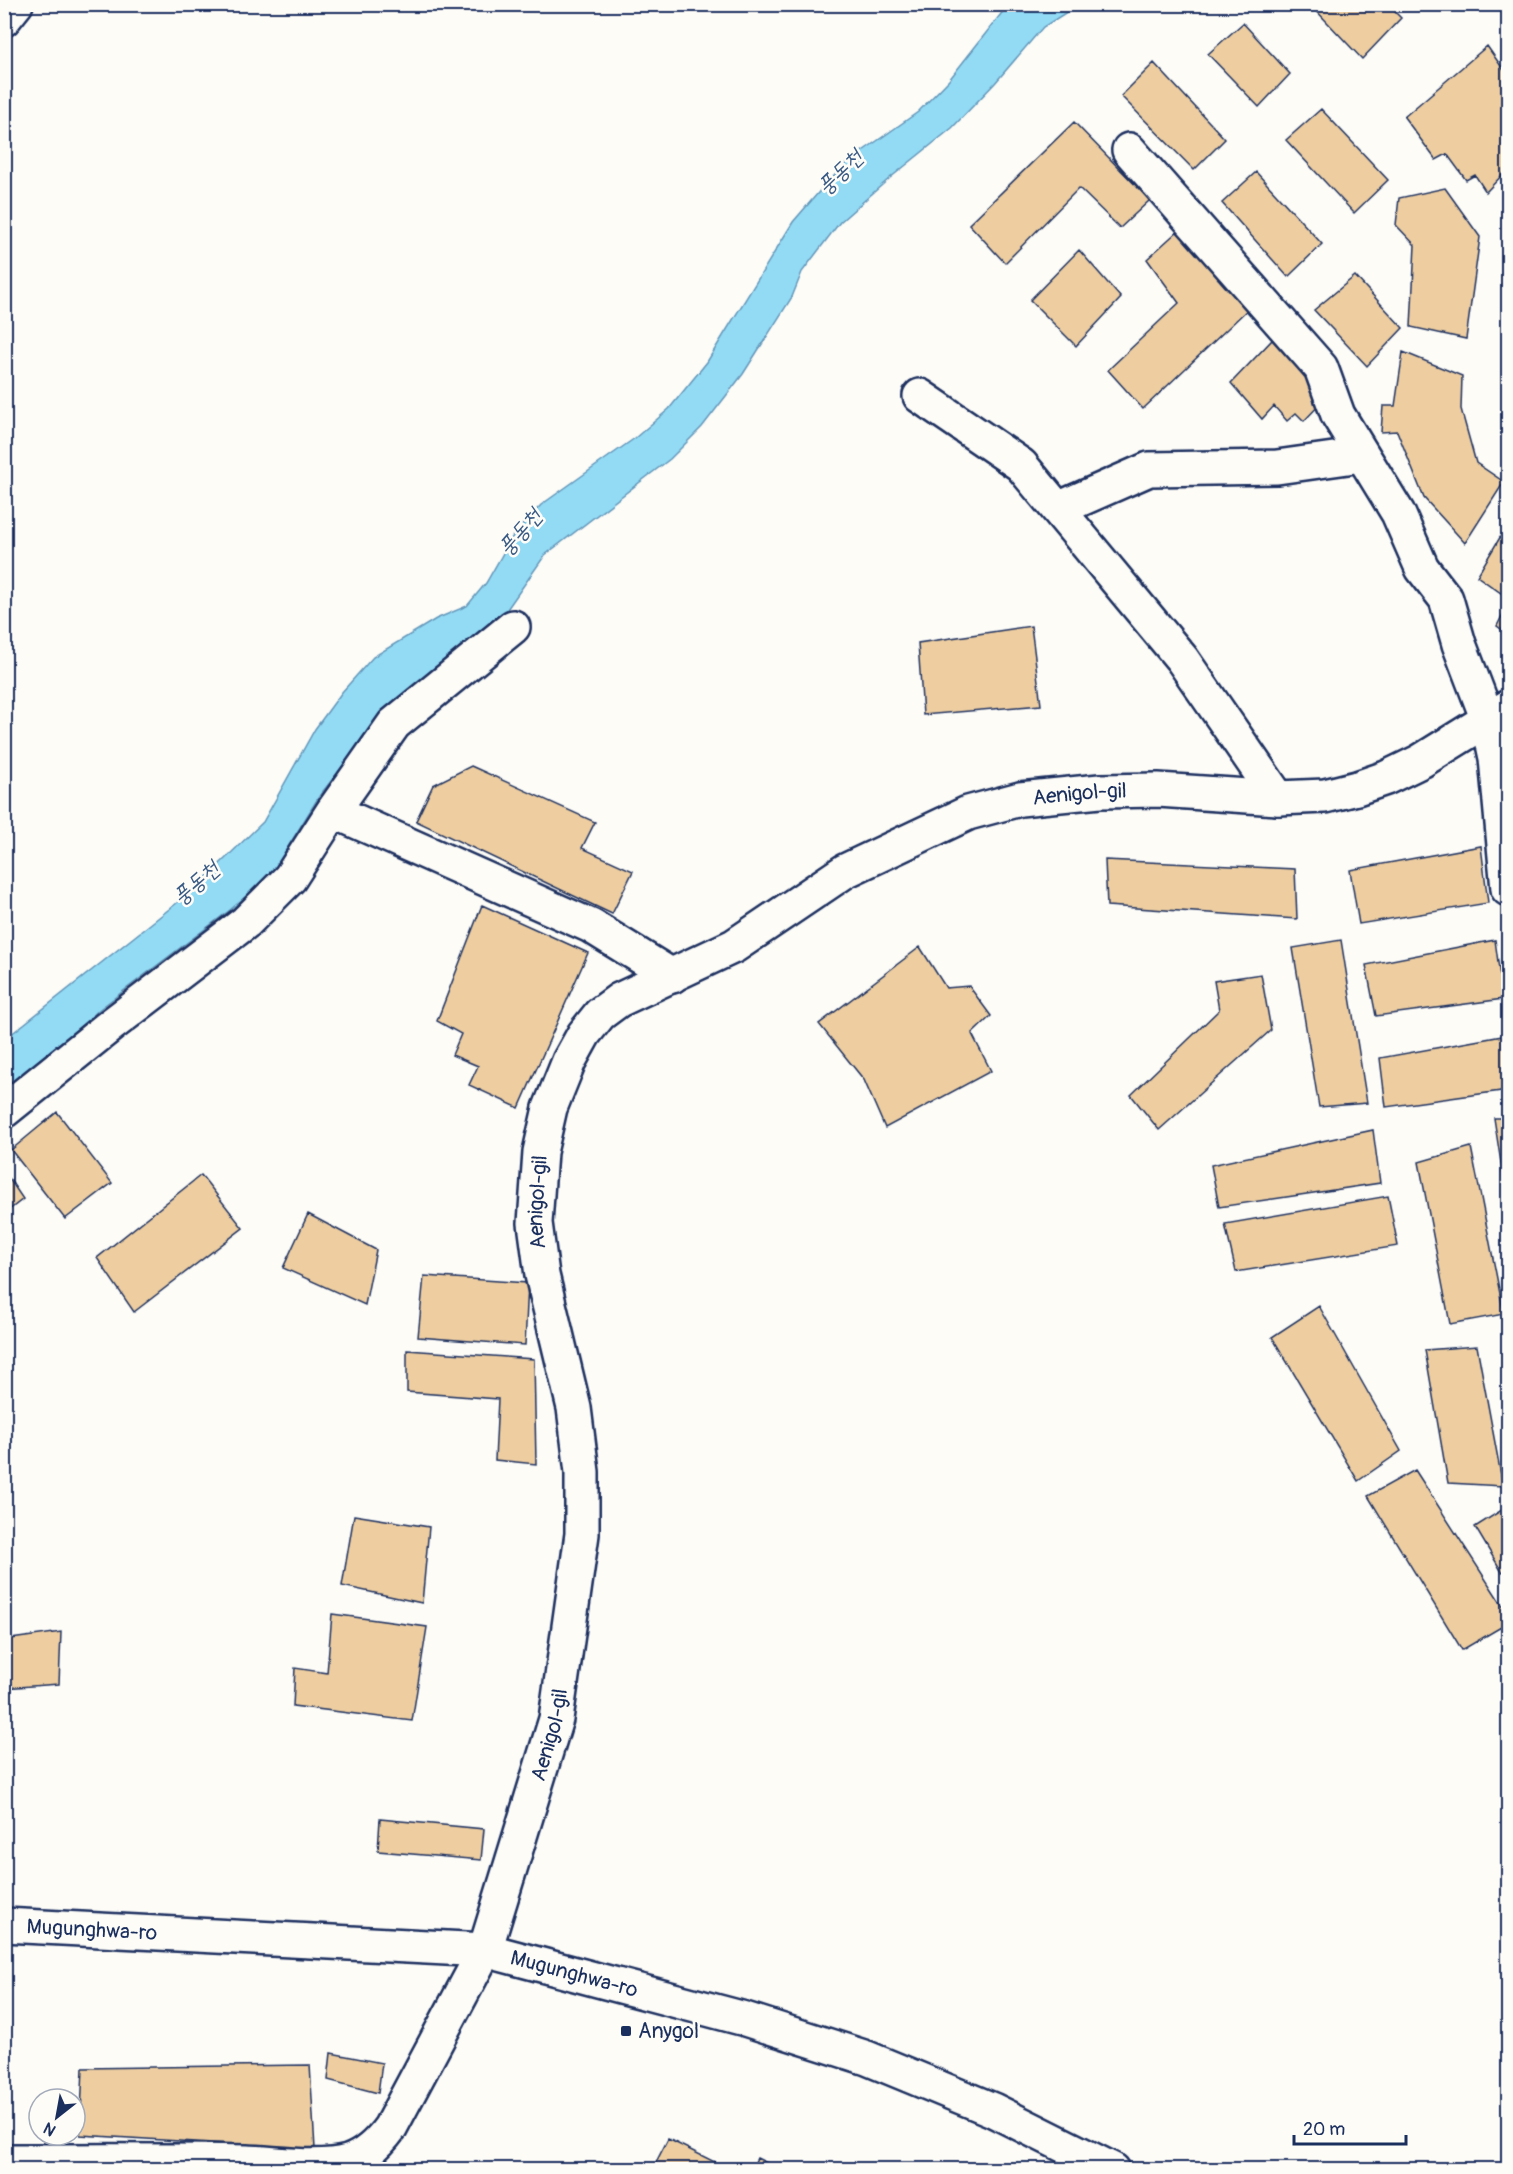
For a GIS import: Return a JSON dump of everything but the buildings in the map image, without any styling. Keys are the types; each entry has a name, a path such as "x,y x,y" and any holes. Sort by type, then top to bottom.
{"street":[{"path":"4,19 16,4"},
{"path":"1129,150 1321,368 1338,415 1398,513 1422,568 1446,599 1460,644 1498,713 1497,769 1509,890"},
{"path":"920,396 1021,465 1182,659 1278,798"},
{"path":"1058,509 1149,469 1277,467 1362,455"},
{"path":"4,1111 111,1025 246,922 290,878 333,811 394,724 513,627"},
{"name":"Aenigol-gil","path":"4,2161 236,2162 328,2165 366,2162 390,2128 485,1950 556,1719 582,1534 582,1472 578,1433 542,1275 535,1223 540,1152 550,1108 569,1061 584,1034 600,1014 619,1000 672,976 753,934 845,871 968,813 1020,799 1100,791 1158,790 1278,798 1324,796 1386,778 1421,761 1498,713"},
{"path":"333,811 591,926 672,976"},
{"name":"Mugunghwa-ro","path":"4,1925 485,1950 745,2019 867,2058 993,2110 1113,2169"}],"water":[{"name":"풍동천","path":"1008,5 1078,5 1043,27 995,83 952,128 840,222 802,272 792,297 743,374 702,427 670,459 545,555 496,625 390,707 320,795 270,876 230,910 101,1008 5,1093 5,1039 192,891 263,822 315,729 342,692 373,657 436,619 467,606 486,583 514,534 541,505 635,438 669,409 707,362 793,222 850,160 918,112 949,80"}],"place":[{"name":"Anygol","path":"626,2031"}]}
